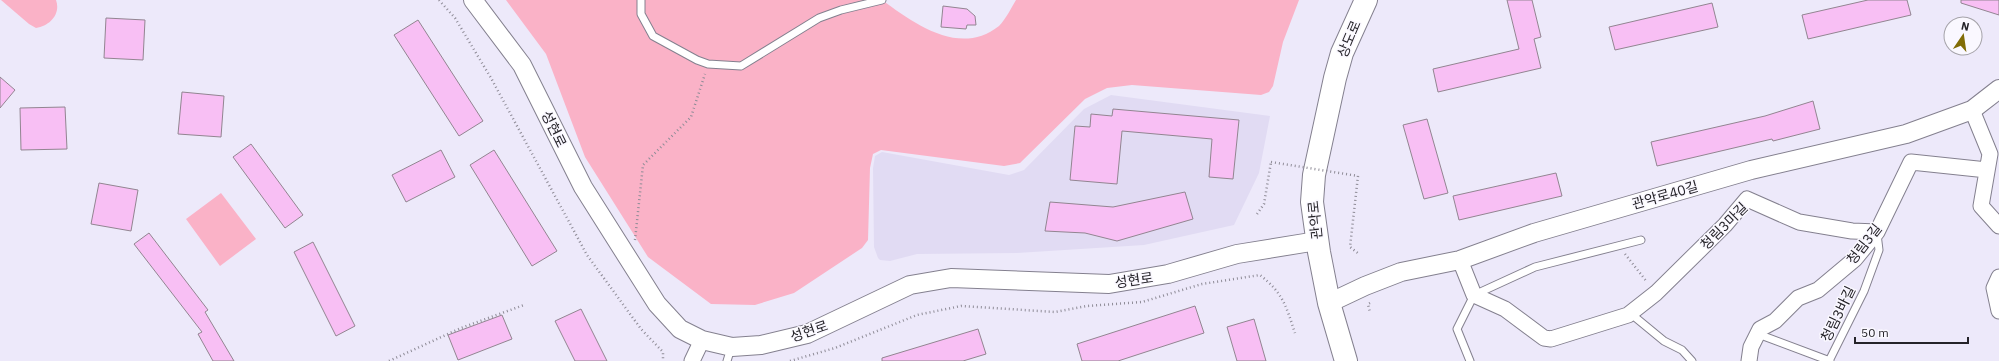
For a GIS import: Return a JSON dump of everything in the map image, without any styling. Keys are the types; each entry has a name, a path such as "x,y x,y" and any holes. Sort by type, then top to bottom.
{"main road":[{"name":"상도로","path":"1334,78 1342,53 1366,0"},
{"name":"관악로","path":"1334,78 1314,175 1312,202 1329,303 1346,361"}],"street":[{"name":"성현로","path":"474,0 522,65 583,187 657,304 680,329 729,354 807,334 850,315 879,299 917,284 951,278 1109,284 1168,274 1237,254 1318,241"},
{"name":"관악로40길","path":"1329,303 1365,286 1401,272 1460,260 1534,233 1751,170 1906,134 1972,110 1999,89"},
{"path":"1972,110 1990,154 1981,206 1999,226"},
{"name":"청림3길","path":"1758,334 1760,329 1775,322 1798,298 1818,290 1856,259 1877,232 1911,162 1987,170"},
{"name":"청림3마길","path":"1474,296 1505,309 1544,338 1551,339 1579,332 1630,313 1656,293 1725,225 1747,199 1799,222 1877,232"},
{"path":"1460,260 1474,296"},
{"path":"1999,277 1994,288 1999,311"},
{"path":"1749,361 1751,346 1758,334"},
{"path":"692,360 702,340"}],"lane":[{"path":"641,0 641,14 654,36 697,60 708,64 741,66 819,18 841,10 882,0"},
{"name":"청림3바길","path":"1758,334 1830,361 1864,292 1879,250 1877,232"},
{"path":"1470,361 1457,329 1474,296 1535,267 1641,240"},
{"path":"1630,313 1664,340 1682,350 1692,361"}],"path":[{"path":"439,0 455,18 491,78 587,255 641,329 663,352 663,361"},
{"path":"635,245 643,165 691,117 708,64"},
{"path":"1257,214 1264,204 1271,162 1358,176 1350,246 1359,254"},
{"path":"1619,246 1656,293"},
{"path":"790,361 835,348 917,315 961,306 1055,312 1087,306 1142,302 1202,284 1260,275 1271,284 1284,300 1295,333"},
{"path":"1368,304 1370,313"},
{"path":"389,361 461,328 524,305"}],"shaded area":[{"path":"1,0 56,0 57,10 50,22 36,28 29,24"},
{"path":"506,0 882,0 909,19 938,34 954,38 969,38 984,35 999,26 1016,0 1299,0 1283,42 1273,86 1269,92 1261,95 1132,85 1107,88 1085,99 1020,163 1004,166 881,150 873,154 870,168 868,240 862,248 794,293 755,305 711,304 648,257 585,157 546,54"},
{"path":"1111,95 1270,116 1259,173 1234,225 1144,245 1017,253 917,254 890,261 880,260 878,258 874,247 873,168 875,156 882,152 1009,175 1024,170 1084,109"},
{"path":"221,193 256,239 220,266 186,219"}],"building":[{"path":"1507,0 1532,0 1541,37 1534,39 1541,68 1438,92 1433,69 1519,49"},
{"path":"1868,0 1907,0 1911,15 1808,39 1802,15"},
{"path":"1961,0 1999,0 1999,15 1961,3"},
{"path":"1712,3 1718,27 1615,50 1609,27"},
{"path":"943,6 967,9 975,16 976,25 967,25 966,29 941,27"},
{"path":"106,18 145,20 143,60 104,58"},
{"path":"418,20 483,121 459,136 394,35"},
{"path":"0,77 15,90 0,108"},
{"path":"182,92 224,96 221,137 178,134"},
{"path":"1813,101 1820,129 1773,141 1772,139 1657,166 1651,142 1765,116"},
{"path":"65,107 67,149 21,150 20,108"},
{"path":"1113,109 1239,120 1233,179 1209,177 1212,139 1122,131 1117,184 1070,180 1075,126 1090,127 1091,114 1112,116"},
{"path":"1427,119 1448,193 1424,199 1403,125"},
{"path":"251,144 303,215 285,228 233,157"},
{"path":"441,150 455,177 406,202 392,175"},
{"path":"494,150 557,251 532,266 470,165"},
{"path":"1556,173 1562,196 1459,220 1453,196"},
{"path":"99,183 138,190 131,231 91,224"},
{"path":"1185,192 1193,219 1117,241 1085,233 1045,231 1050,202 1113,207"},
{"path":"149,233 208,310 205,312 234,361 213,361 198,334 202,332 134,244"},
{"path":"313,242 355,326 336,336 294,252"},
{"path":"1195,306 1204,333 1118,361 1082,361 1077,344"},
{"path":"581,309 607,361 575,361 555,321"},
{"path":"502,315 512,339 458,360 448,335"},
{"path":"1254,319 1266,361 1237,361 1227,327"},
{"path":"978,329 986,354 963,361 882,361 882,358"}]}
